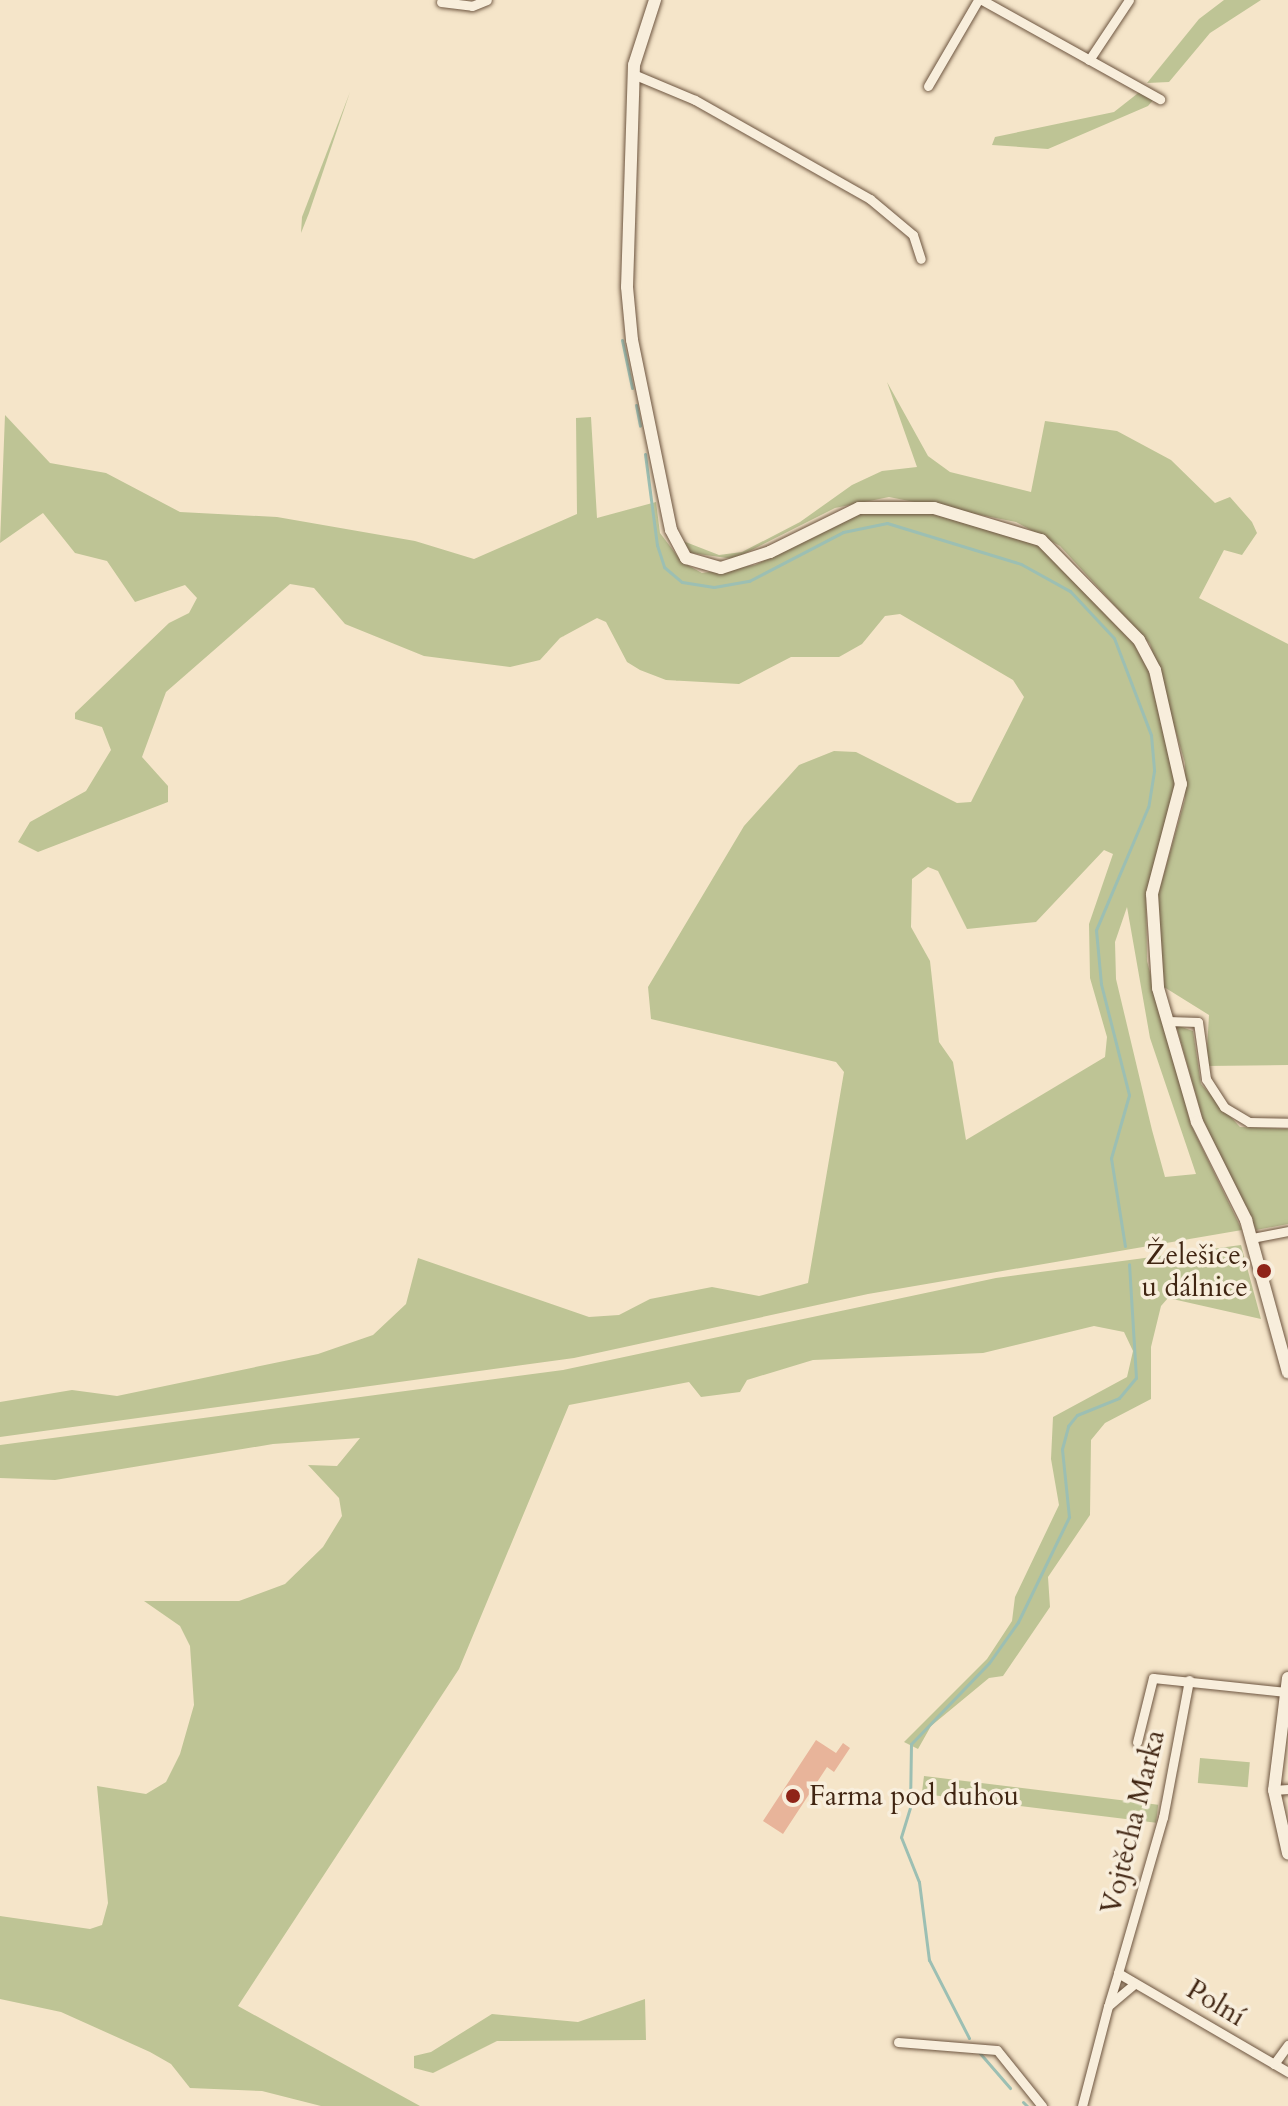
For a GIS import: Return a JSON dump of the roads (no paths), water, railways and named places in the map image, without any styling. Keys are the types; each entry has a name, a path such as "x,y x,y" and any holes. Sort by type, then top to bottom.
{"main road":[{"path":"655,0 633,74 628,313 677,544 698,565 735,565 837,514 889,503 1015,528 1056,551 1144,647 1179,764 1179,798 1152,894 1153,960 1197,1122 1252,1238 1267,1307 1288,1372"},
{"path":"1288,1678 1274,1790 1288,1853"}],"street":[{"path":"441,2 472,6 487,0"},
{"path":"928,86 980,0 1160,99"},
{"path":"1089,60 1129,0"},
{"path":"633,74 695,100 870,199 913,235 921,259"},
{"path":"1168,1021 1198,1022 1206,1079 1224,1107 1249,1122 1288,1123"},
{"path":"1252,1238 1288,1231"},
{"name":"Vojtěcha Marka","path":"1137,1742 1148,1682 1189,1680 1286,1692"},
{"name":"Vojtěcha Marka","path":"1082,2106 1163,1817 1189,1680"},
{"path":"1274,1790 1288,1789"},
{"path":"1108,2006 1134,1984 1118,1973"},
{"name":"Polní","path":"1134,1984 1288,2072"},
{"path":"898,2042 997,2050 1042,2106"},
{"path":"1274,2064 1288,2045"}],"waterway":[{"path":"622,340 632,388"},
{"path":"636,405 640,426"},
{"path":"645,454 657,545 664,567 682,582 714,587 749,581 843,532 887,523 1021,564 1070,591 1114,638 1151,735 1154,771 1148,807 1096,930 1101,984 1129,1095 1111,1158 1125,1246"},
{"path":"969,2038 929,1960 919,1882 901,1837 910,1807 911,1744 989,1663 1018,1622 1069,1517 1062,1449 1068,1426 1077,1415 1119,1398 1136,1378 1129,1264"},
{"path":"978,2051 1010,2088"},
{"path":"1023,2102 1027,2106"}],"place":[{"name":"Želešice, u dálnice","path":"1264,1271"},
{"name":"Farma pod duhou","path":"793,1796"}]}
